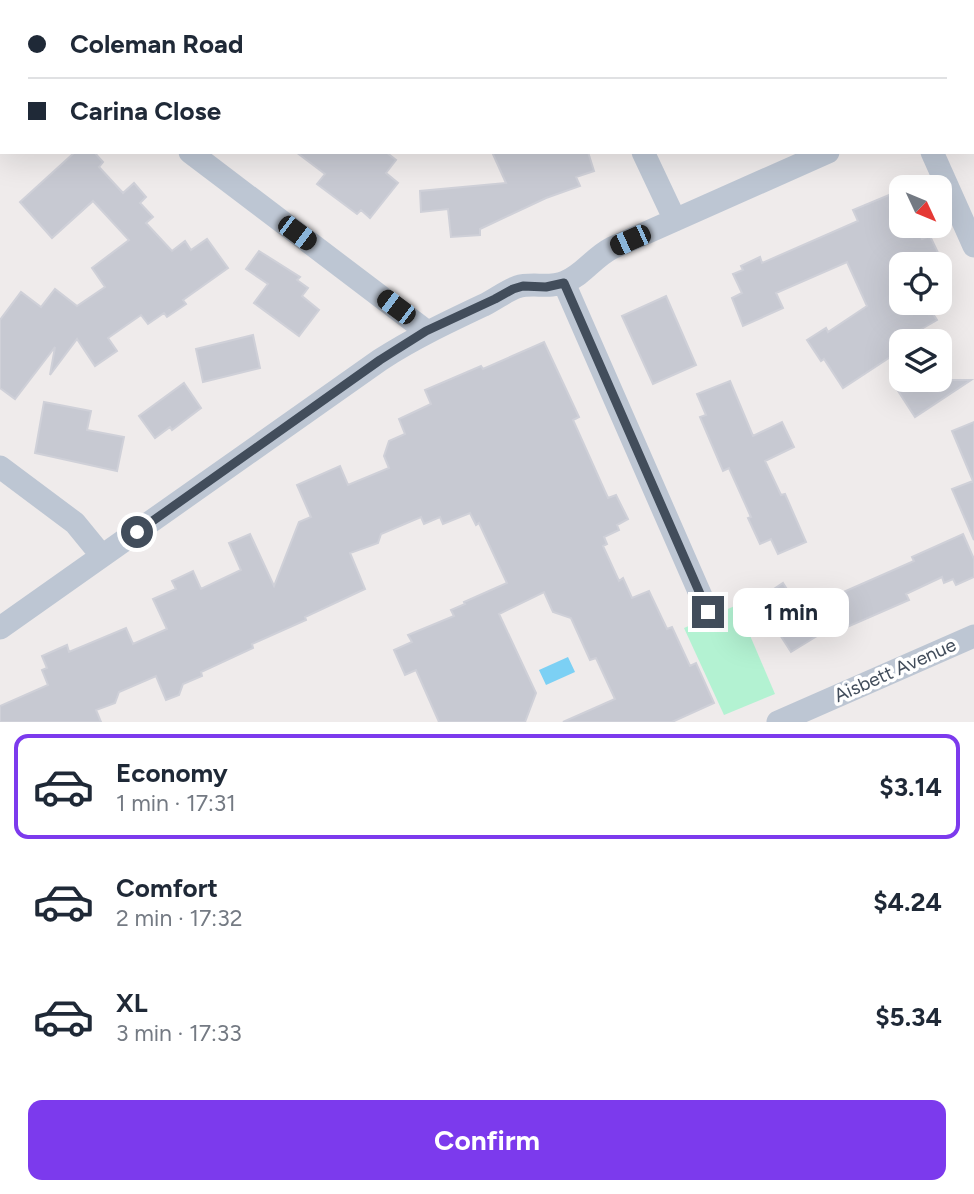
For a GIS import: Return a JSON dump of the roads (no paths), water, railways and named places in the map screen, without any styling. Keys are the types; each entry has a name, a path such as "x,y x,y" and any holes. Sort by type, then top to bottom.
{"street":[{"path":"193,154 426,331"},
{"path":"644,154 675,220"},
{"path":"0,628 380,360 426,331 513,289 564,283 580,274 602,253 824,154"},
{"path":"933,154 974,246"},
{"path":"564,283 708,612"},
{"path":"0,467 75,523 102,556"},
{"name":"Aisbett Avenue","path":"778,722 974,636"}],"water":[{"path":"568,657 575,672 546,685 539,670"}]}
